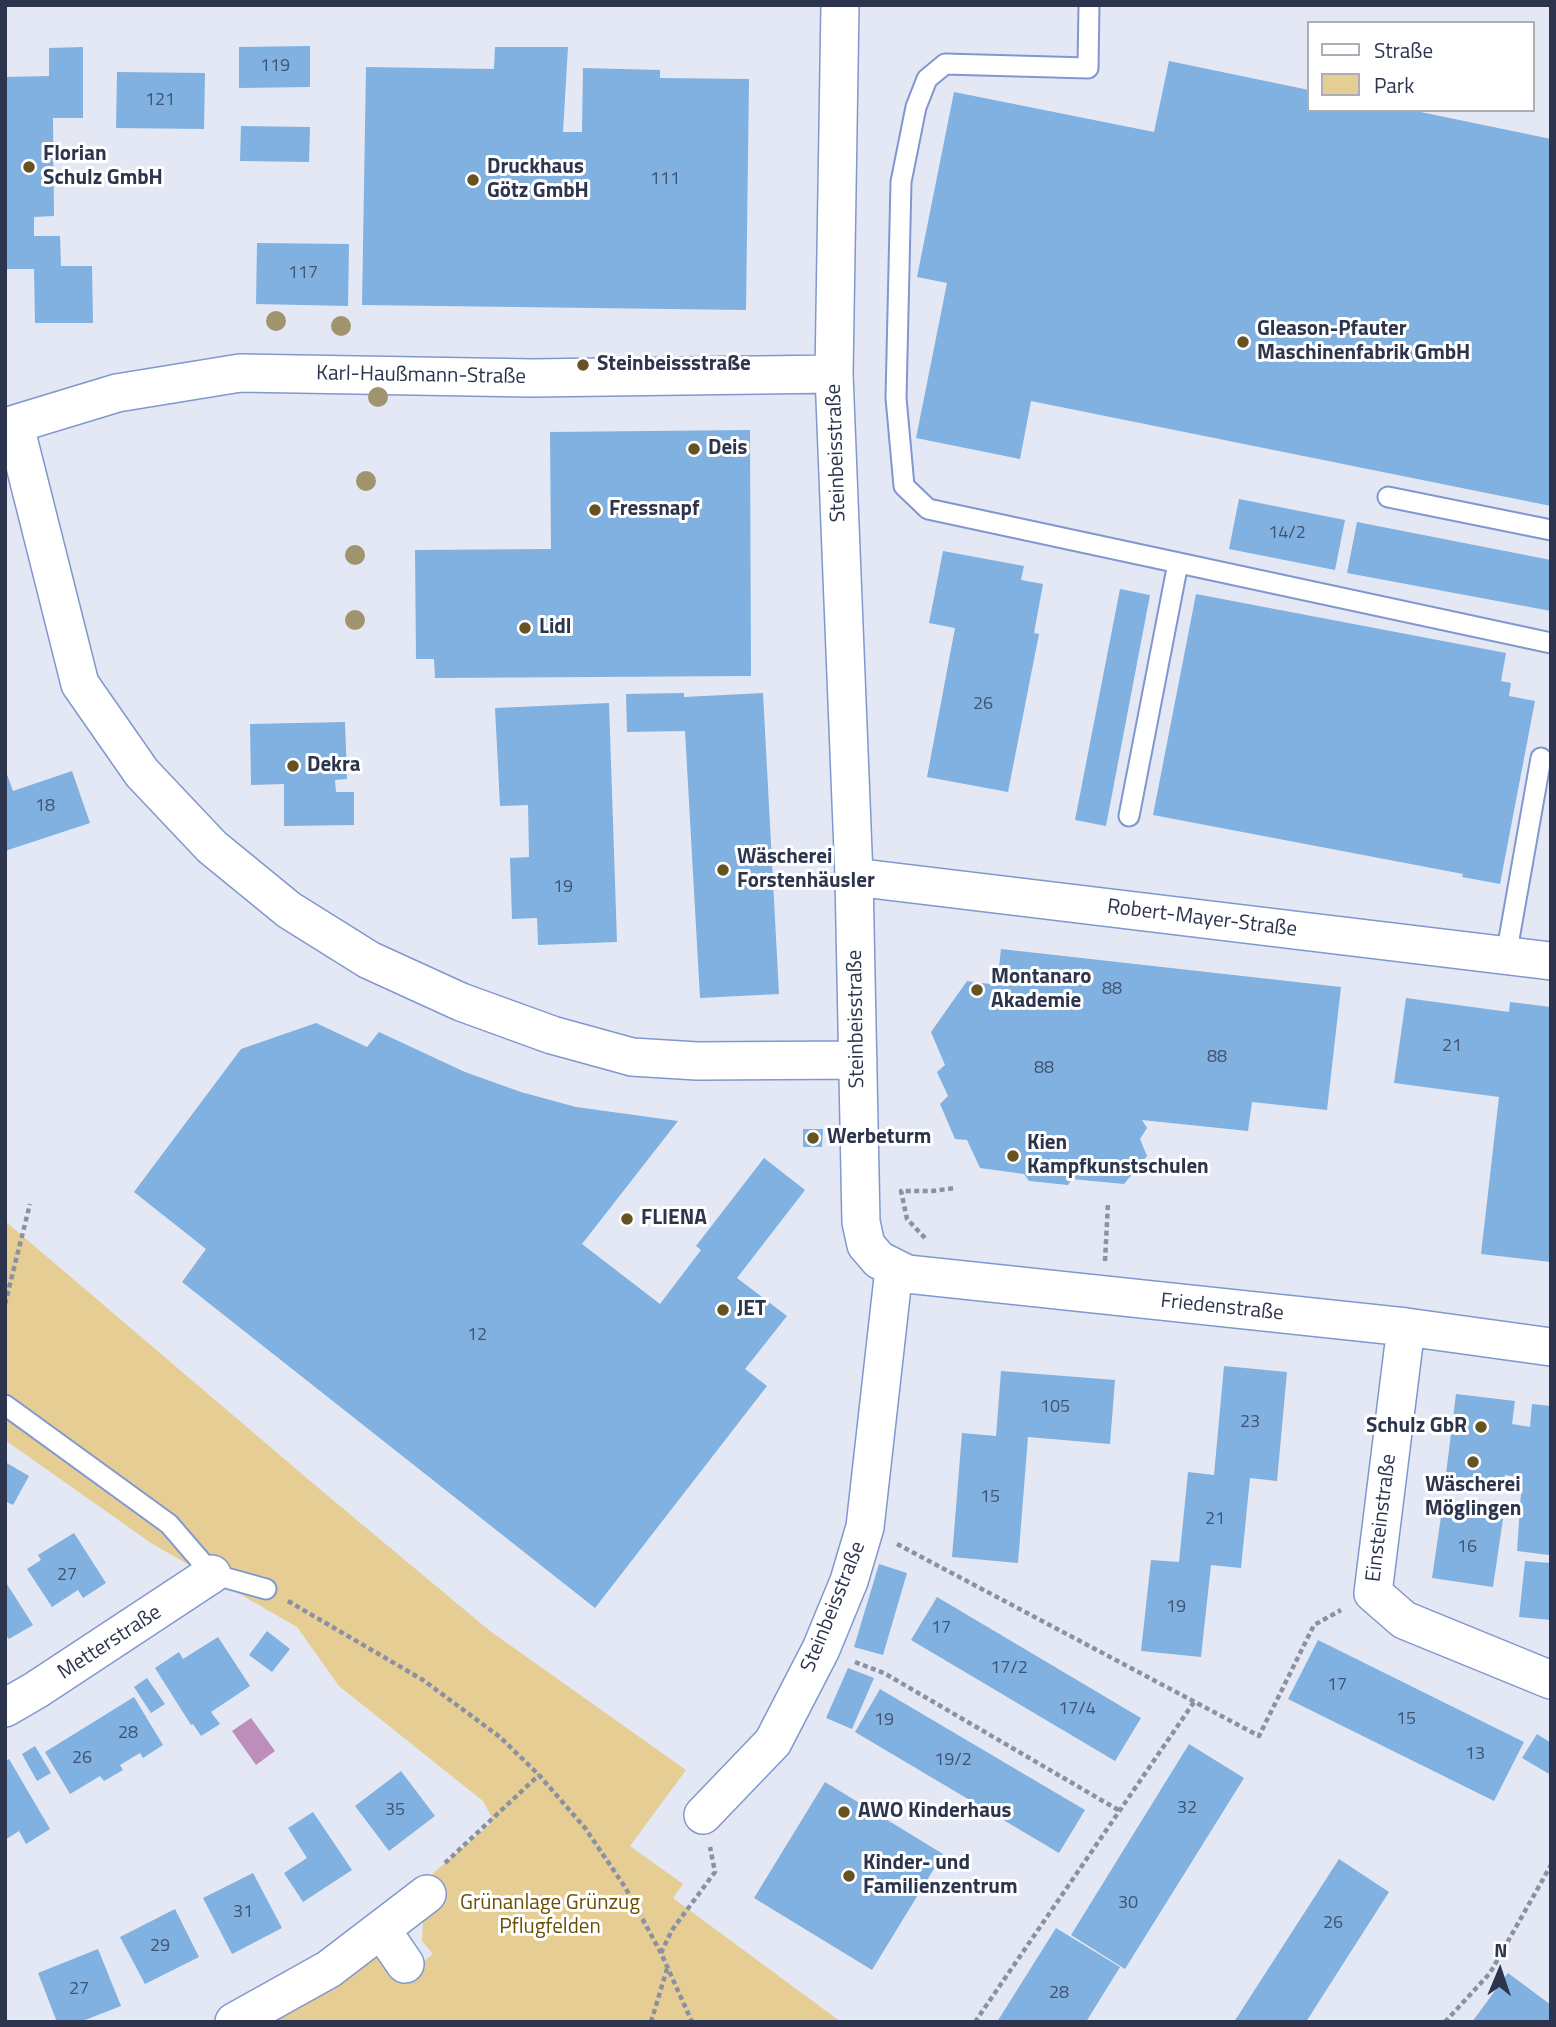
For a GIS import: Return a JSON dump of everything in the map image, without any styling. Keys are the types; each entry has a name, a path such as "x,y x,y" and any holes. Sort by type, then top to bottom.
{"street":[{"name":"Steinbeisstraße","path":"703,1815 773,1742 821,1649 849,1581 865,1527 894,1269 879,1259 866,1245 861,1222 854,877 834,374 840,5"},
{"name":"Karl-Haußmann-Straße","path":"834,374 531,378 240,373 117,393 10,427 80,684 142,773 212,848 289,911 369,960 461,1002 552,1035 632,1057 698,1061 858,1060"},
{"name":"Robert-Mayer-Straße","path":"854,877 1551,961"},
{"name":"Friedenstraße","path":"894,1269 907,1275 1406,1327 1551,1347"},
{"name":"Einsteinstraße","path":"1406,1327 1373,1593 1404,1620 1551,1680"},
{"name":"Metterstraße","path":"5,1707 36,1690 212,1574"},
{"path":"234,2022 329,1969 426,1894"},
{"path":"381,1929 405,1964"}],"lane":[{"path":"1089,5 1088,68 945,64 927,79 916,107 901,182 896,398 904,486 928,509 1551,643"},
{"path":"1388,497 1551,530"},
{"path":"1129,816 1178,563"},
{"path":"1506,956 1541,758"},
{"path":"5,1405 169,1524 212,1574 266,1589"}],"path":[{"path":"901,1191 955,1188"},
{"path":"1105,1250 1108,1203"},
{"path":"5,1304 30,1204"},
{"path":"865,1527 1259,1736 1314,1625 1373,1593"},
{"path":"266,1589 423,1680 500,1737 539,1775 585,1828 625,1887 661,1953 692,2022"},
{"path":"821,1649 884,1673 1120,1811"},
{"path":"975,2022 1194,1702"},
{"path":"426,1894 433,1874 539,1775"},
{"path":"661,1953 672,1930 715,1872 703,1815"},
{"path":"1445,2022 1490,1973 1551,1865"},
{"path":"651,2022 667,1969"}],"green space":[{"name":"Grünanlage Grünzug Pflugfelden","path":"5,1221 490,1631 686,1770 630,1846 683,1884 673,1898 841,2022 259,2022 379,1955 401,1980 433,1954 422,1941 423,1919 445,1892 431,1875 494,1821 483,1801 339,1686 297,1627 151,1543 5,1440"}],"shaded area":[{"path":"251,1718 275,1751 256,1765 232,1731"}],"building":[{"path":"310,46 310,87 239,88 239,47"},
{"name":"Florian Schulz GmbH","path":"83,47 83,118 53,118 54,216 34,217 34,236 60,236 61,266 92,266 93,323 35,323 34,269 5,269 5,77 49,76 49,48"},
{"path":"495,47 568,47 563,132 582,132 583,68 660,70 660,78 749,79 746,310 362,305 366,67 494,69"},
{"name":"Gleason-Pfauter Maschinenfabrik GmbH","path":"1169,61 1308,90 1308,112 1421,112 1551,139 1551,506 1031,401 1020,459 916,438 947,283 917,277 954,92 1154,132"},
{"path":"117,72 205,73 204,129 116,128"},
{"path":"241,126 310,127 309,162 240,161"},
{"path":"257,243 349,244 348,306 256,304"},
{"path":"750,430 751,676 435,678 434,659 416,659 415,550 551,549 550,432"},
{"path":"1239,499 1345,520 1335,570 1229,549"},
{"path":"1357,522 1551,560 1551,611 1347,573"},
{"path":"943,551 1024,566 1021,580 1043,584 1034,633 1039,634 1008,792 927,777 955,628 929,623"},
{"path":"1120,589 1150,595 1106,826 1075,820"},
{"path":"1196,594 1506,653 1501,681 1511,683 1509,696 1535,701 1500,884 1462,877 1463,874 1153,815"},
{"path":"684,693 684,697 763,693 779,994 700,998 685,731 627,732 626,694"},
{"path":"609,703 617,942 538,945 537,918 512,919 510,858 529,857 528,805 500,806 495,708"},
{"name":"Dekra","path":"345,722 347,779 335,780 336,792 354,792 354,825 284,826 284,784 251,785 250,724"},
{"path":"5,769 13,791 72,771 90,823 5,851"},
{"path":"1001,949 1341,987 1327,1110 1252,1102 1248,1131 1142,1120 1147,1128 1140,1139 1147,1156 1124,1184 1072,1179 1068,1185 1029,1181 1024,1174 980,1168 967,1140 955,1139 940,1104 948,1096 937,1072 945,1065 931,1032 967,981 997,985"},
{"path":"1406,998 1509,1012 1510,1002 1551,1007 1551,1262 1481,1254 1499,1097 1394,1083"},
{"path":"316,1023 367,1047 379,1032 465,1072 521,1092 576,1107 678,1121 582,1244 660,1304 701,1250 696,1246 764,1158 805,1190 737,1278 787,1316 745,1369 767,1386 595,1608 182,1282 206,1249 134,1192 241,1049"},
{"name":"Werbeturm","path":"803,1129 823,1129 822,1147 803,1147"},
{"path":"1224,1366 1287,1372 1277,1481 1250,1478 1241,1568 1211,1565 1201,1657 1141,1651 1151,1560 1179,1562 1188,1472 1214,1475"},
{"path":"1001,1371 1115,1380 1110,1444 1028,1437 1018,1563 952,1557 962,1433 996,1436"},
{"path":"1456,1394 1515,1401 1512,1424 1530,1427 1532,1404 1551,1406 1549,1555 1517,1551 1522,1478 1505,1475 1503,1489 1445,1482"},
{"path":"5,1462 29,1476 13,1505 5,1501"},
{"path":"1442,1510 1503,1519 1493,1587 1432,1578"},
{"path":"74,1533 106,1583 83,1598 78,1590 52,1607 27,1569 41,1560 38,1555"},
{"path":"1525,1561 1551,1563 1551,1620 1519,1617"},
{"path":"879,1564 907,1573 883,1655 854,1647"},
{"path":"5,1581 33,1625 9,1639 5,1634"},
{"path":"937,1597 1141,1718 1115,1761 911,1640"},
{"path":"267,1631 290,1649 272,1672 249,1655"},
{"path":"218,1637 250,1686 211,1712 220,1724 201,1736 193,1724 191,1725 155,1668 179,1652 183,1659"},
{"path":"1318,1640 1524,1742 1494,1801 1288,1699"},
{"path":"848,1668 874,1678 852,1729 826,1718"},
{"path":"147,1678 165,1704 151,1713 134,1687"},
{"path":"880,1689 1085,1810 1059,1853 855,1732"},
{"path":"134,1697 163,1745 143,1758 140,1753 120,1765 123,1770 104,1781 100,1776 70,1794 45,1752"},
{"path":"1537,1734 1551,1743 1551,1775 1522,1758"},
{"path":"1189,1744 1244,1778 1125,1969 1071,1935"},
{"path":"35,1746 51,1773 37,1781 22,1754"},
{"path":"9,1759 50,1829 26,1844 19,1831 5,1840 5,1761"},
{"path":"401,1771 435,1816 389,1851 355,1806"},
{"name":"Kinder- und Familienzentrum","path":"825,1782 943,1854 872,1970 754,1898"},
{"path":"313,1812 352,1870 303,1902 284,1873 307,1858 288,1828"},
{"path":"1339,1859 1389,1892 1306,2022 1234,2022"},
{"path":"253,1873 282,1928 232,1954 203,1898"},
{"path":"175,1909 199,1957 145,1984 120,1937"},
{"path":"1056,1928 1120,1967 1086,2022 997,2022"},
{"path":"98,1949 121,2006 80,2022 57,2022 38,1973"},
{"path":"1508,1973 1551,2005 1551,2022 1472,2022"}],"place":[{"name":"Florian Schulz GmbH","path":"29,167"},
{"name":"Druckhaus Götz GmbH","path":"473,180"},
{"name":"Gleason-Pfauter Maschinenfabrik GmbH","path":"1243,342"},
{"name":"Steinbeissstraße","path":"583,365"},
{"name":"Deis","path":"694,449"},
{"name":"Fressnapf","path":"595,510"},
{"name":"Lidl","path":"525,628"},
{"name":"Dekra","path":"293,766"},
{"name":"Wäscherei Forstenhäusler","path":"723,870"},
{"name":"Montanaro Akademie","path":"977,990"},
{"name":"Werbeturm","path":"813,1138"},
{"name":"Kien Kampfkunstschulen","path":"1013,1156"},
{"name":"FLIENA","path":"627,1219"},
{"name":"JET","path":"723,1310"},
{"name":"Schulz GbR","path":"1481,1427"},
{"name":"Wäscherei Möglingen","path":"1473,1462"},
{"name":"AWO Kinderhaus","path":"844,1812"},
{"name":"Kinder- und Familienzentrum","path":"849,1876"}]}
